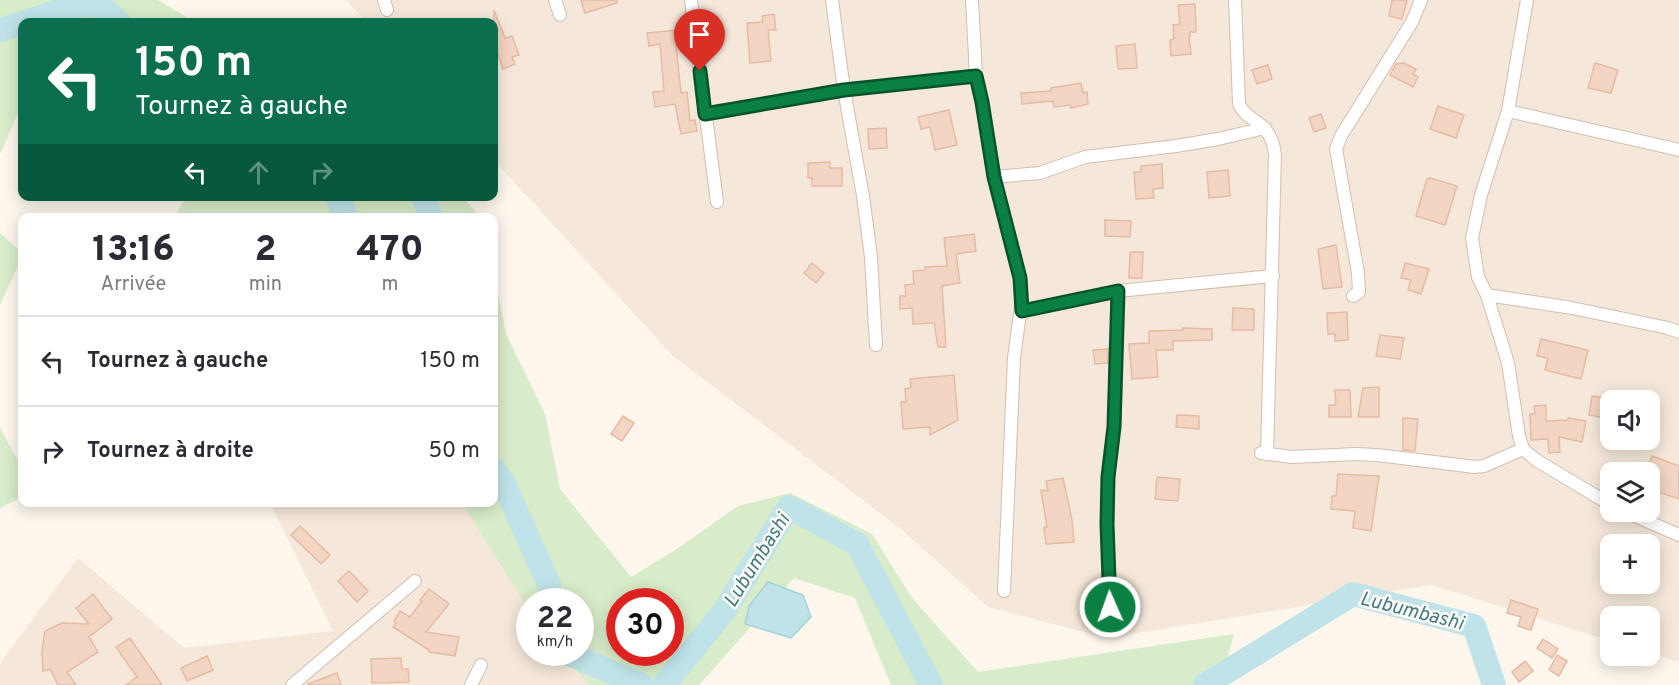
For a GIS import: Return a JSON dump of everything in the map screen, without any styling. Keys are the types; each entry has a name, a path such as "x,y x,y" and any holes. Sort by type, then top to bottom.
{"street":[{"path":"555,0 560,15"},
{"path":"691,0 717,202"},
{"path":"832,0 844,90 872,256 876,345"},
{"path":"972,0 976,76 994,177 1020,278 1022,311 1014,358 1004,591"},
{"path":"1236,0 1239,104 1242,111 1265,128 1274,146 1276,162 1264,453 1292,457 1377,455 1475,467 1523,449"},
{"path":"1353,296 1359,292 1358,273 1336,149 1341,136 1412,22 1421,0"},
{"path":"1527,0 1508,111 1481,195 1472,238 1478,277 1487,295 1508,363 1523,449 1536,460 1600,498"},
{"path":"705,114 844,90 976,76"},
{"path":"1508,111 1679,150"},
{"path":"994,177 1040,173 1085,157 1186,145 1265,128"},
{"path":"1022,311 1118,291 1273,276"},
{"path":"1110,607 1108,477 1114,427 1118,291"},
{"path":"1487,295 1572,308 1679,332"},
{"path":"1649,522 1679,535"},
{"path":"292,685 415,581"},
{"path":"471,685 481,665"}],"shaded area":[{"path":"346,0 1679,0 1679,662 1660,656 1660,606 1600,606 1600,638 1431,585 1107,638 988,607 901,529 673,356 498,164 498,18 363,18"},
{"path":"272,507 471,507 521,588 516,588 516,666 594,666 594,662 625,685 0,685 0,663 78,558 184,648 333,631"}],"green space":[{"path":"0,0 158,0 188,18 18,18 18,113 0,154"},
{"path":"183,201 466,201 477,213 177,213"},
{"path":"0,233 18,249 18,266 0,305"},
{"path":"498,294 506,334 545,414 560,489 631,577 675,550 738,506 790,493 872,534 912,598 978,672 1234,634 1220,685 891,685 855,598 794,578 699,685 590,685 573,666 594,666 594,588 516,589 465,507 498,507"},
{"path":"0,428 18,461 18,499 0,508"}],"water":[{"path":"768,582 803,595 811,617 791,638 745,624 749,606"}],"building":[{"path":"581,0 617,0 617,3 585,13"},
{"path":"1392,0 1407,0 1402,19 1389,16"},
{"path":"1195,4 1196,32 1190,32 1189,36 1191,54 1171,56 1170,40 1174,39 1173,25 1180,24 1178,5"},
{"path":"774,14 776,30 768,30 771,61 750,63 747,23 763,22 762,16"},
{"path":"498,20 505,38 512,36 519,55 512,57 515,64 503,69 498,54"},
{"path":"679,30 681,46 676,46 681,93 687,92 690,121 695,120 697,131 681,134 675,104 655,107 653,92 664,91 660,44 649,46 647,33"},
{"path":"1135,44 1137,68 1118,69 1116,46"},
{"path":"1404,63 1416,69 1413,74 1418,77 1413,87 1390,75 1396,64"},
{"path":"1595,63 1618,70 1611,93 1588,88"},
{"path":"1268,65 1272,79 1257,84 1252,70"},
{"path":"1081,83 1083,93 1087,92 1088,104 1071,108 1070,105 1054,107 1053,101 1022,104 1021,93 1051,91 1051,88"},
{"path":"1438,106 1464,115 1456,138 1430,129"},
{"path":"949,110 957,145 935,150 930,127 921,129 918,117"},
{"path":"1321,114 1326,128 1314,132 1309,118"},
{"path":"886,128 887,148 869,149 868,129"},
{"path":"830,162 830,168 842,168 842,186 812,186 812,178 808,178 808,163"},
{"path":"1162,164 1163,188 1153,189 1154,198 1136,199 1134,172 1141,172 1141,166"},
{"path":"1228,170 1230,196 1209,198 1207,172"},
{"path":"1427,179 1457,186 1445,225 1416,216"},
{"path":"1105,220 1131,221 1130,237 1105,236"},
{"path":"974,234 976,251 956,254 960,283 942,286 946,347 938,347 934,323 913,324 912,308 900,309 900,296 906,296 905,285 914,284 913,271 925,270 925,267 947,266 944,238"},
{"path":"1336,245 1342,287 1323,289 1318,249"},
{"path":"1130,252 1143,252 1142,278 1129,278"},
{"path":"812,263 824,273 816,283 804,273"},
{"path":"1405,263 1429,269 1421,294 1408,290 1411,280 1401,278"},
{"path":"1233,308 1254,309 1254,330 1232,330"},
{"path":"1347,312 1348,340 1335,341 1335,334 1328,334 1327,313"},
{"path":"1183,328 1212,329 1212,340 1173,341 1173,350 1156,350 1158,377 1132,379 1129,344 1149,343 1149,331 1183,330"},
{"path":"1380,335 1404,338 1400,359 1376,356"},
{"path":"1541,339 1588,350 1581,379 1545,370 1548,358 1537,356"},
{"path":"1108,349 1108,363 1095,364 1093,350"},
{"path":"954,375 958,420 930,435 930,427 903,429 901,402 906,402 905,389 911,388 910,379"},
{"path":"1379,387 1379,417 1358,417 1363,388"},
{"path":"1335,390 1350,390 1351,417 1329,417 1329,405 1336,405"},
{"path":"1592,396 1600,397 1600,417 1589,415"},
{"path":"1546,405 1546,421 1568,420 1568,418 1586,421 1582,442 1559,437 1560,452 1549,453 1548,439 1531,440 1530,414 1535,414 1534,406"},
{"path":"1177,415 1199,416 1199,429 1176,427"},
{"path":"623,416 634,423 622,441 611,434"},
{"path":"1403,418 1418,419 1415,451 1403,450"},
{"path":"1652,456 1679,466 1679,499 1660,492 1660,462 1650,462"},
{"path":"1338,474 1379,476 1371,531 1353,528 1355,511 1331,509 1332,496 1336,496"},
{"path":"1157,477 1180,479 1178,501 1155,499"},
{"path":"1063,478 1074,542 1046,544 1044,527 1047,527 1041,490 1048,491 1046,481"},
{"path":"300,526 330,555 321,564 291,535"},
{"path":"349,571 368,591 357,602 338,581"},
{"path":"429,589 449,604 426,632 459,637 455,656 429,652 393,627 400,611 410,617"},
{"path":"93,594 112,619 89,637 98,652 67,672 76,685 58,685 50,669 43,671 42,652 45,631 62,623 89,624 76,608"},
{"path":"1511,600 1538,609 1531,630 1518,626 1521,617 1507,613"},
{"path":"130,638 162,685 126,685 137,677 116,647"},
{"path":"1543,639 1558,649 1552,658 1537,648"},
{"path":"1557,655 1567,661 1559,676 1549,670"},
{"path":"207,656 213,670 187,681 181,668"},
{"path":"401,658 402,669 408,669 409,682 372,683 371,659"},
{"path":"1525,661 1533,671 1519,682 1512,672"},
{"path":"337,673 341,685 308,685 308,684"}],"waterway":[{"name":"Lubumbashi","path":"38,18 72,7 91,5 103,8 115,18"},
{"name":"Lubumbashi","path":"0,30 18,24"},
{"name":"Lubumbashi","path":"339,201 345,213"},
{"name":"Lubumbashi","path":"425,201 430,213"},
{"name":"Lubumbashi","path":"498,476 504,484 550,588"},
{"name":"Lubumbashi","path":"664,685 724,611 789,507 857,544 931,685"},
{"name":"Lubumbashi","path":"1205,685 1353,594 1474,626 1494,685"},
{"name":"Lubumbashi","path":"594,665 642,685"}],"route":[{"path":"700,71 705,114 844,90 976,76 994,177 1020,278 1022,311 1118,291 1114,427 1108,477 1110,607"}]}
